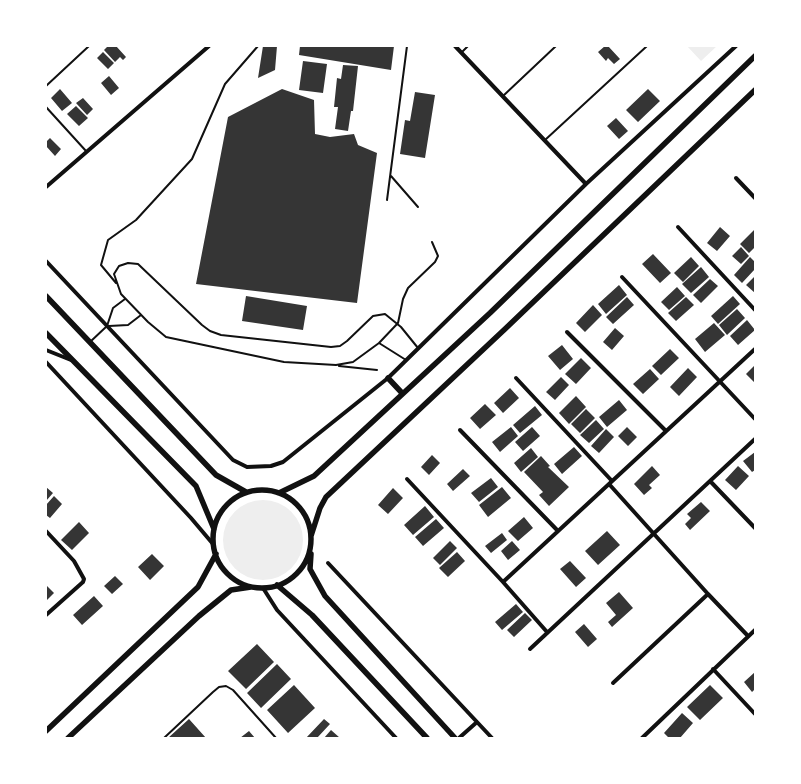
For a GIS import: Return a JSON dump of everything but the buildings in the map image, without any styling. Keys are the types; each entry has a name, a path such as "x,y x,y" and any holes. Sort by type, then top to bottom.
{"street":[{"path":"46,187 209,46"},
{"path":"455,46 586,184"},
{"path":"46,261 233,460 247,467 271,466 283,462 388,378 586,184 736,46"},
{"path":"278,493 314,476 495,307 755,56"},
{"path":"311,536 320,508 326,497 505,330 755,90"},
{"path":"736,178 755,198"},
{"path":"678,227 755,310"},
{"path":"622,277 755,419"},
{"path":"46,296 216,475 246,492"},
{"path":"567,332 666,431"},
{"path":"46,333 196,486 214,529"},
{"path":"503,582 755,349"},
{"path":"46,350 71,360"},
{"path":"46,362 186,512 213,544"},
{"path":"388,378 402,393"},
{"path":"516,378 611,482 708,594 748,636"},
{"path":"460,430 558,531"},
{"path":"530,649 755,439"},
{"path":"407,479 503,582 547,632"},
{"path":"710,480 755,528"},
{"path":"253,587 232,577 224,569 216,554 213,544 214,529 220,513 232,501 246,492 262,490 278,493 291,499 300,508 308,521 311,536 310,570 325,596 455,738"},
{"path":"46,531 74,561 84,576 84,579 83,582 46,615"},
{"path":"68,738 204,612 231,590 253,587 263,588 277,585 290,579 300,570 308,558 311,544"},
{"path":"46,730 198,587 216,554"},
{"path":"328,562 492,738"},
{"path":"277,585 312,615 427,738"},
{"path":"263,588 277,610 396,738"},
{"path":"613,683 708,594"},
{"path":"642,738 755,630"},
{"path":"713,669 755,714"},
{"path":"459,738 477,722"}],"lane":[{"path":"46,86 89,46"},
{"path":"258,46 225,84 192,159 136,220 108,240 101,265 126,298 166,337 284,362 336,365 377,370"},
{"path":"387,200 407,46"},
{"path":"461,52 468,46"},
{"path":"502,96 556,46"},
{"path":"544,141 647,46"},
{"path":"46,107 86,151"},
{"path":"391,176 418,207"},
{"path":"336,365 353,362 379,343 398,323 403,299 408,288 435,262 438,256 432,242"},
{"path":"116,284 114,274 115,270 128,263 138,264 202,325 210,331 221,335 331,347 340,346 348,341 373,316 385,314 398,323 418,348"},
{"path":"89,342 108,326 113,308 126,298"},
{"path":"108,326 128,325 142,315"},
{"path":"379,343 407,360"},
{"path":"164,738 213,692 219,687 226,686 234,690 276,738"}],"shaded area":[{"path":"687,46 717,46 701,61"},
{"path":"263,500 278,503 291,512 300,525 303,540 300,555 291,568 278,577 263,580 248,577 235,568 226,555 223,540 226,525 235,512 248,503"}]}
